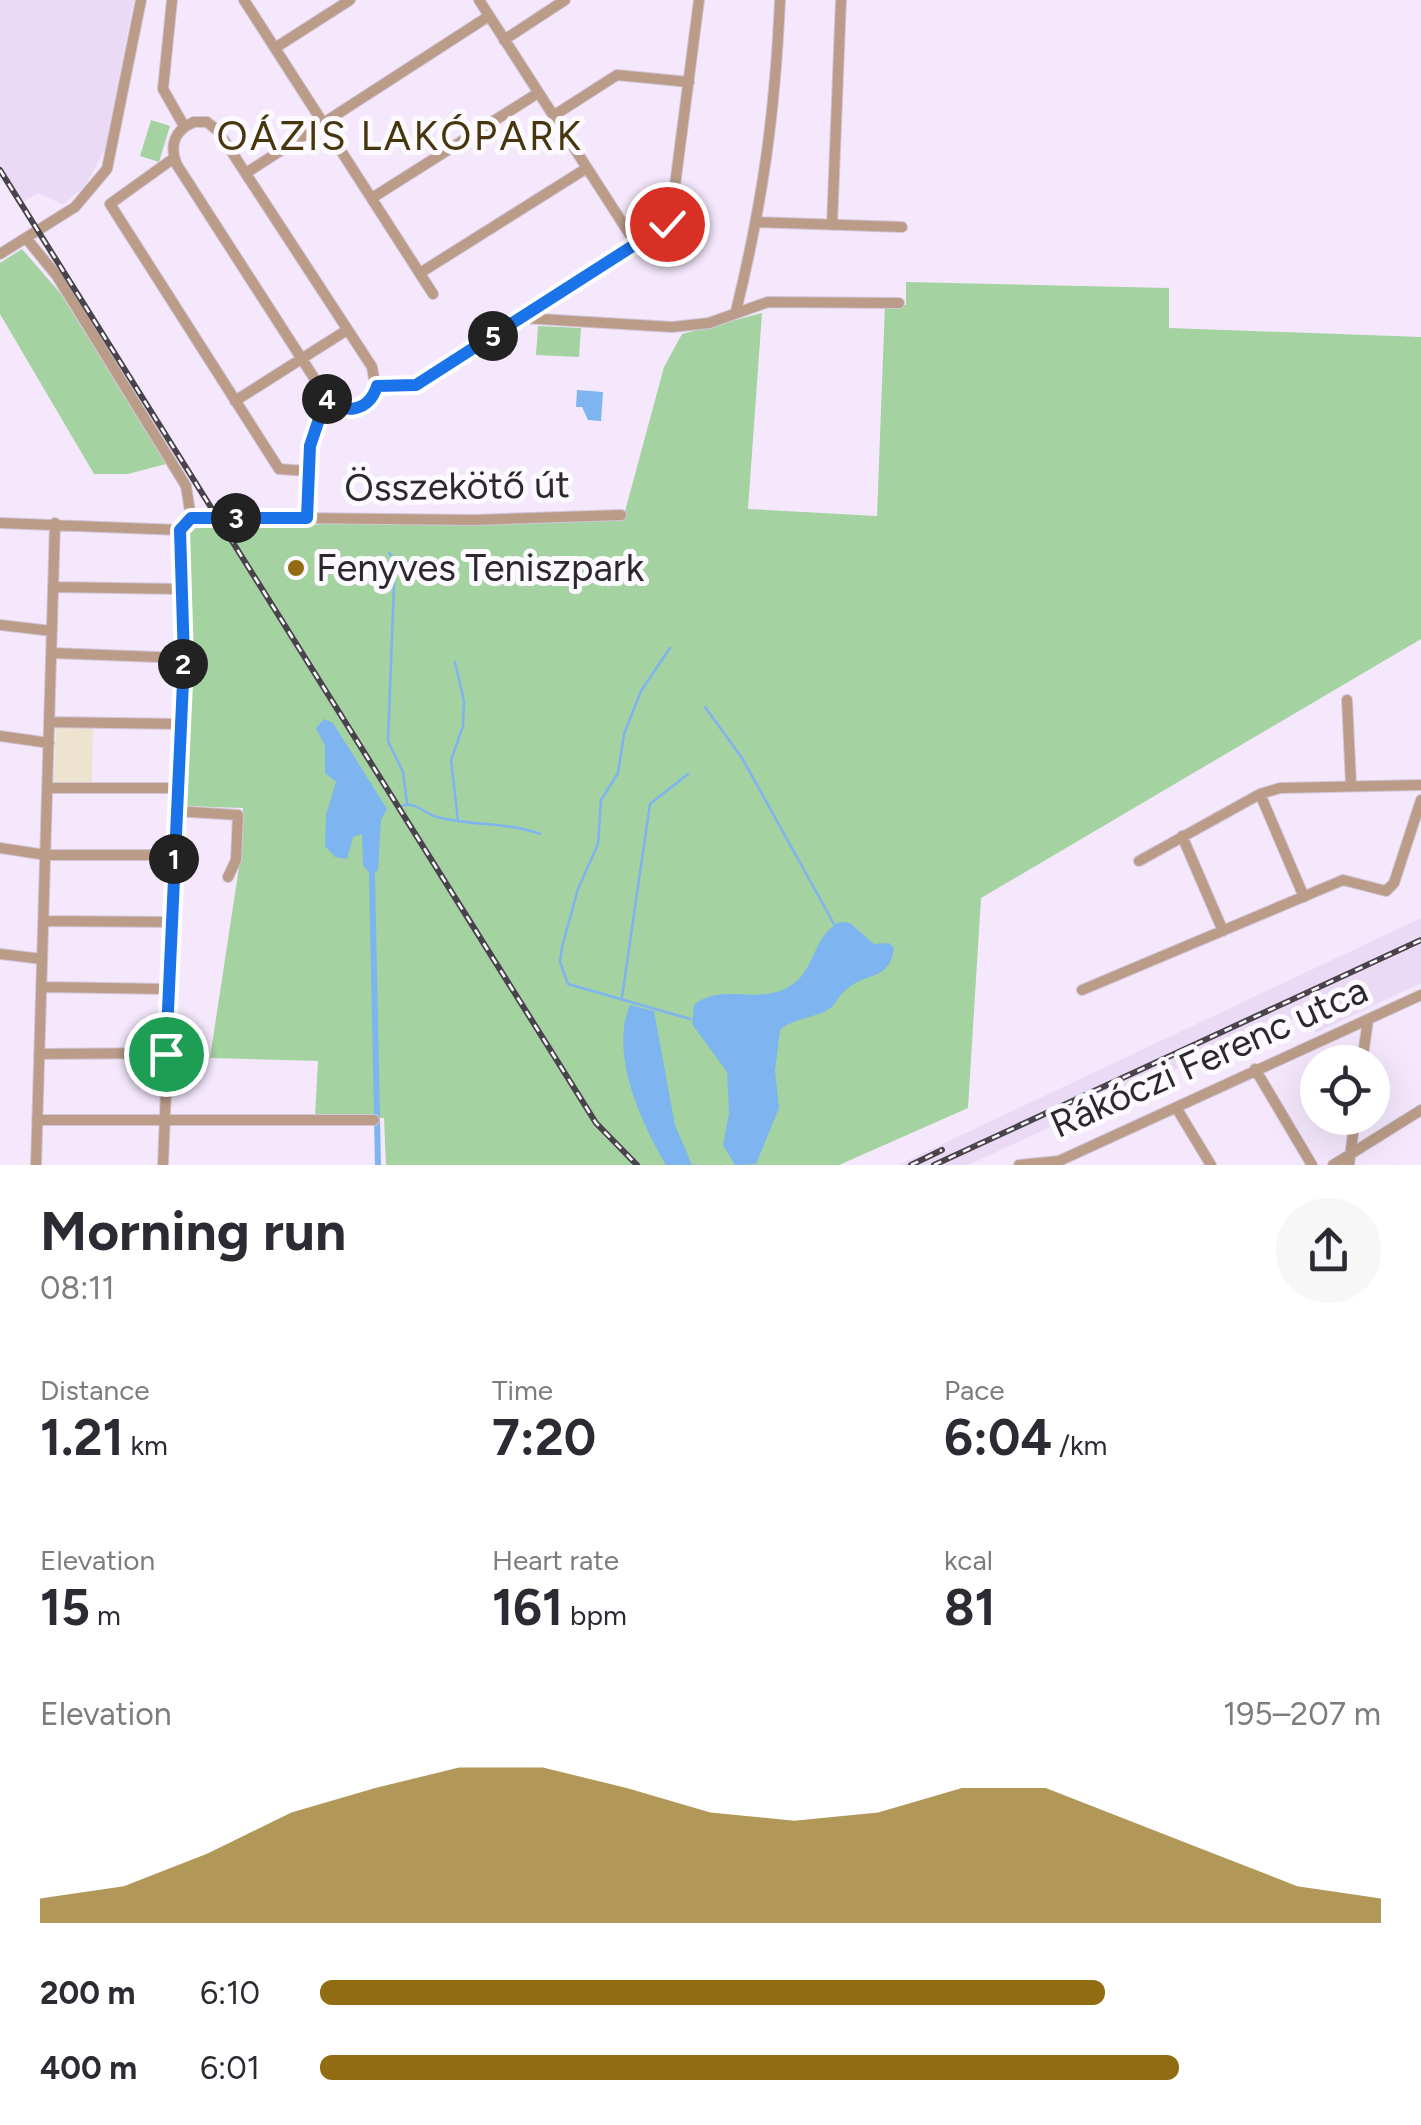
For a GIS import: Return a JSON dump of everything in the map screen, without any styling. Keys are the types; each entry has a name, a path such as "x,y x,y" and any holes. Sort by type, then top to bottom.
{"street":[{"path":"0,254 75,207 107,169 141,0"},
{"path":"172,0 163,84 184,126"},
{"path":"244,0 433,294"},
{"path":"275,48 350,0"},
{"path":"478,0 636,244"},
{"path":"504,40 565,0"},
{"path":"377,386 416,385 636,244 672,216 699,0"},
{"path":"736,312 758,222 774,120 780,0"},
{"path":"832,226 841,0"},
{"path":"246,173 489,16"},
{"path":"553,116 618,75 689,82"},
{"path":"372,198 538,93"},
{"path":"198,121 215,127 372,367 377,386 370,401 358,408 341,409 326,398 174,158 174,141 184,126 198,121"},
{"path":"174,158 110,204 279,469 308,471"},
{"path":"420,274 586,168"},
{"path":"758,222 902,227"},
{"path":"26,238 57,276 186,486 191,518 180,530 184,658 167,989 163,1165"},
{"path":"522,318 672,327 709,323 768,302 899,303"},
{"path":"236,401 348,330"},
{"path":"307,518 310,446 326,398"},
{"name":"Összekötő út","path":"191,518 621,515"},
{"path":"36,1165 55,523"},
{"path":"0,524 180,530"},
{"path":"53,587 180,590"},
{"path":"0,625 52,631"},
{"path":"52,653 184,658"},
{"path":"1348,700 1351,784"},
{"path":"49,722 179,724"},
{"path":"0,736 48,744"},
{"path":"1140,861 1260,794 1280,788 1421,784"},
{"path":"47,788 176,788"},
{"path":"1260,794 1304,897"},
{"path":"1082,990 1343,880 1389,888 1421,800"},
{"path":"175,812 238,815 236,860 228,877"},
{"path":"1182,836 1223,930"},
{"path":"0,848 46,855 174,855"},
{"path":"44,921 172,922"},
{"path":"0,954 42,959"},
{"path":"43,987 167,989"},
{"name":"Rákóczi Ferenc utca","path":"1019,1165 1060,1163 1421,994"},
{"path":"1364,1045 1368,1020"},
{"path":"39,1054 166,1054"},
{"path":"1255,1069 1312,1165"},
{"path":"1176,1108 1211,1165"},
{"path":"1333,1165 1349,1160 1421,1110"},
{"path":"37,1120 374,1120"},
{"path":"1349,1160 1353,1135"}],"shaded area":[{"path":"0,0 134,0 105,148 86,185 63,205 38,193 23,202 0,166"},
{"path":"56,728 93,728 92,782 54,782"},
{"path":"1421,918 1421,983 1316,1033 1307,1014 1250,1035 968,1165 898,1165"}],"green space":[{"path":"151,120 170,126 159,162 140,156"},
{"path":"22,249 61,294 166,464 128,474 94,474 0,314 0,263"},
{"path":"906,282 1169,288 1169,328 1421,337 1421,639 981,898 968,1108 839,1165 386,1165 384,1118 315,1116 318,1061 210,1058 241,854 243,808 184,806 184,537 192,524 314,525 363,518 624,515 664,367 682,334 762,313 748,509 877,516 885,304 906,305"},
{"path":"538,326 581,328 579,357 536,355"}],"water":[{"path":"577,390 603,392 601,421 588,420 582,407 576,407"},
{"path":"324,719 333,723 387,809 381,820 378,870 372,875 363,866 362,834 353,837 347,859 335,857 325,846 326,815 336,782 325,773 325,746 316,728"},
{"path":"840,922 850,923 874,944 889,943 894,948 892,958 883,970 845,991 829,1009 780,1030 775,1071 779,1108 756,1164 735,1165 723,1145 729,1114 727,1072 692,1024 694,1005 715,995 763,994 787,988 804,973 824,936"},
{"path":"630,1005 654,1011 675,1125 692,1165 666,1165 638,1109 623,1044"}],"waterway":[{"path":"389,553 395,560 388,741 403,772 407,803"},
{"path":"670,648 641,691 624,734 618,773 601,800 598,844 578,889 560,962 568,984 690,1019"},
{"path":"455,662 464,701 463,726 451,760 458,820"},
{"path":"705,707 742,758 834,924"},
{"path":"622,997 650,804 688,774"},
{"path":"401,806 415,806 450,820 540,834"},
{"path":"372,875 378,1165"}],"railway":[{"path":"0,170 596,1123 637,1165"},
{"path":"934,1165 1421,940"},
{"path":"911,1165 942,1150"}],"place":[{"name":"Fenyves Teniszpark","path":"296,568"}],"district":[{"name":"OÁZIS LAKÓPARK","path":"400,136"}],"route":[{"path":"166,1054 184,660 180,530 191,518 307,518 310,446 326,398 341,409 353,409 370,401 377,386 416,385 667,224"}]}
